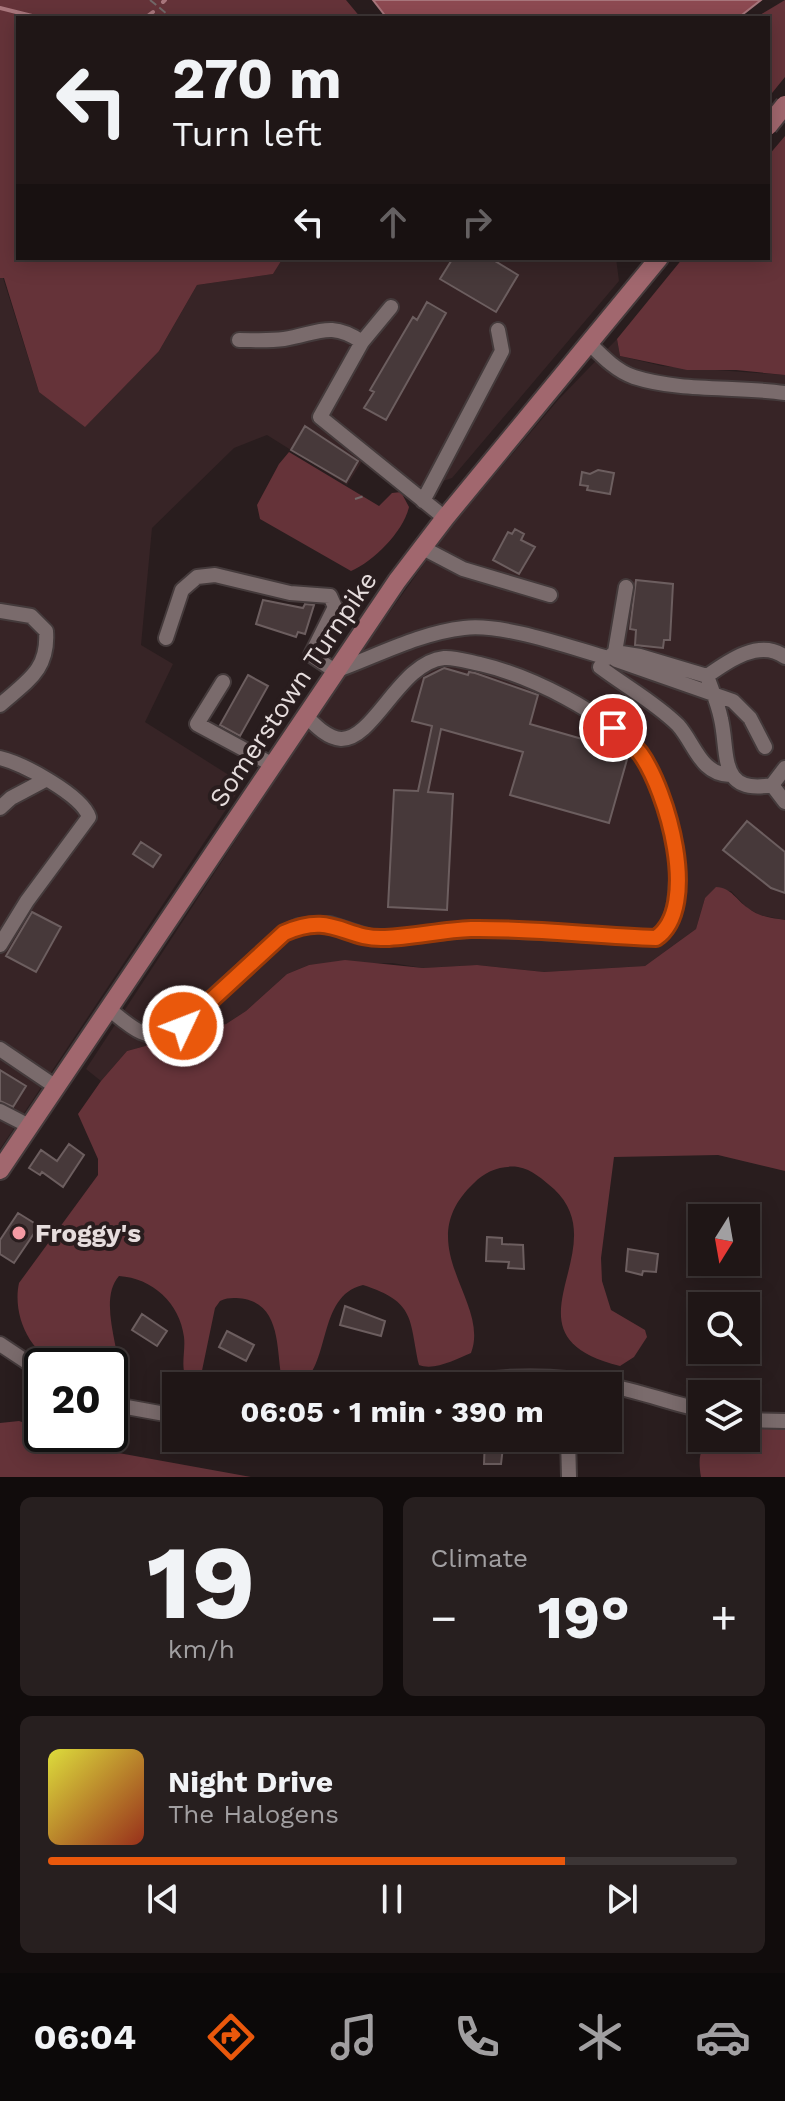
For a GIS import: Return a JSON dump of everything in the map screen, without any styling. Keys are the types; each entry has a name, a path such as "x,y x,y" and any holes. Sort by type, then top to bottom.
{"main road":[{"path":"770,124 785,105"},
{"name":"Somerstown Turnpike","path":"0,1170 421,547 657,260"}],"street":[{"path":"391,307 362,342 320,417 445,518"},
{"path":"239,340 288,339 308,331 330,329 348,332 362,342"},
{"path":"423,501 502,351 498,330"},
{"path":"589,343 613,367 634,377 679,385 785,393"},
{"path":"421,547 463,569 550,595"},
{"path":"166,638 182,590 197,577 215,575 290,593 330,596 335,607 311,655 335,671 417,639 468,627 529,637 608,659 733,701 750,718 765,747"},
{"path":"608,659 626,587"},
{"path":"0,611 31,616 46,631 47,651 33,675 0,705"},
{"path":"707,676 727,661 750,651 778,651 785,657"},
{"path":"608,659 640,656 707,676"},
{"path":"109,1009 138,1033 149,1036 172,1033 284,933 313,924 330,924 370,937 386,938 476,929 656,938 666,931 676,897 677,860 673,830 640,753 613,728 536,682 510,671 444,658 429,663 406,679 372,721 353,735 341,739 323,732 306,716"},
{"path":"608,659 678,726 705,765 718,775 730,775"},
{"path":"707,676 722,721 725,760 730,775 742,784 760,787 772,785 785,768"},
{"path":"223,682 197,724 273,765"},
{"path":"0,758 20,764 74,797 89,817 27,901 0,945"},
{"path":"0,808 11,798 45,780"},
{"path":"772,785 785,802"},
{"path":"0,1049 56,1087"},
{"path":"0,1111 29,1126"},
{"path":"0,1344 24,1360"},
{"path":"622,1389 688,1406"},
{"path":"128,1407 162,1413"},
{"path":"760,1420 785,1421"},
{"path":"568,1452 569,1477"}],"path":[{"path":"150,0 170,16"},
{"path":"355,499 364,496"}],"shaded area":[{"path":"0,0 346,0 359,16 16,16 16,260 282,260 273,274 197,285 159,351 85,427 39,392 4,278 0,278"},
{"path":"373,0 761,0 741,16 385,16"},
{"path":"785,0 785,77 770,96 770,16 758,16"},
{"path":"785,136 785,375 736,370 687,370 620,356 617,339 681,260 770,260 770,154"},
{"path":"282,260 616,260 619,281 452,478 419,489 369,450 347,485 267,435 234,448 152,528 141,645 173,664 145,722 243,784 0,1149 0,278 3,278 39,392 159,351 197,285 273,274"},
{"path":"617,339 620,356 662,366 785,375 785,920 760,915 747,908 731,891 705,898 696,929 645,966 544,972 477,965 423,968 392,963 309,965 287,974 246,1011 226,1024 127,1051 101,1081 86,1069 337,686 449,529 558,400"},
{"path":"289,452 379,506 392,493 401,492 409,507 394,536 369,560 351,571 260,519 257,505"},
{"path":"716,887 721,888 757,913 785,920 785,1171 718,1155 614,1157 601,1258 602,1281 611,1310 645,1330 647,1337 634,1357 620,1366 584,1352 566,1334 561,1312 574,1238 570,1213 554,1189 528,1170 518,1167 500,1168 478,1179 456,1206 448,1228 449,1250 471,1313 474,1333 471,1353 452,1361 432,1366 419,1365 407,1314 393,1298 363,1285 348,1292 338,1303 312,1372 281,1372 275,1332 266,1311 245,1299 232,1298 220,1301 215,1308 202,1372 185,1372 184,1337 177,1313 153,1287 119,1276 110,1299 116,1348 37,1348 33,1344 18,1308 19,1283 98,1175 98,1159 78,1114 127,1051 226,1024 246,1011 287,974 309,965 345,960 423,968 477,965 544,972 645,966 696,929 705,898"},
{"path":"0,1423 24,1423 24,1452 113,1452 251,1477 0,1477"},
{"path":"760,1428 785,1428 785,1477 701,1477 702,1452 760,1452"}],"building":[{"path":"452,260 493,260 518,275 496,312 440,279"},
{"path":"427,302 446,313 386,420 364,408 374,392 370,390 413,317 417,320"},
{"path":"305,426 358,461 346,482 291,450"},
{"path":"598,470 614,473 610,494 587,490 588,486 580,485 582,472 590,474"},
{"path":"515,529 524,534 521,540 535,547 519,574 493,560 508,532 512,534"},
{"path":"636,580 673,584 670,640 664,640 663,648 635,645 636,630 630,629"},
{"path":"263,600 303,608 305,604 314,605 305,634 298,632 296,637 256,624"},
{"path":"444,668 468,675 469,672 475,673 538,695 530,724 603,745 602,748 628,756 609,823 510,795 523,752 441,729 428,792 453,794 447,910 388,907 394,790 418,791 432,726 412,721 424,678"},
{"path":"248,675 268,686 240,736 220,725"},
{"path":"747,821 785,852 785,893 771,888 723,850"},
{"path":"141,842 161,855 153,867 133,854"},
{"path":"32,912 61,927 36,972 6,956"},
{"path":"0,1070 26,1086 13,1107 0,1101"},
{"path":"69,1144 84,1155 63,1187 42,1172 40,1175 29,1168 41,1150 57,1161"},
{"name":"Froggy's","path":"18,1213 39,1226 14,1263 0,1254 0,1240"},
{"path":"487,1237 502,1238 502,1244 523,1245 524,1269 508,1268 509,1262 486,1261"},
{"path":"628,1249 658,1254 656,1272 643,1271 642,1275 626,1271"},
{"path":"345,1306 385,1321 381,1336 340,1325"},
{"path":"142,1314 167,1331 157,1346 132,1330"},
{"path":"227,1331 254,1345 246,1361 219,1347"},
{"path":"484,1452 502,1452 501,1464 484,1464"}],"waterway":[{"path":"0,8 32,16"},
{"path":"148,16 153,12"}],"place":[{"name":"Froggy's","path":"19,1233"}],"route":[{"path":"183,1026 284,933 299,926 330,924 370,937 386,938 476,929 656,938 666,931 670,923 676,897 677,860 673,830 640,753 613,728"}]}
